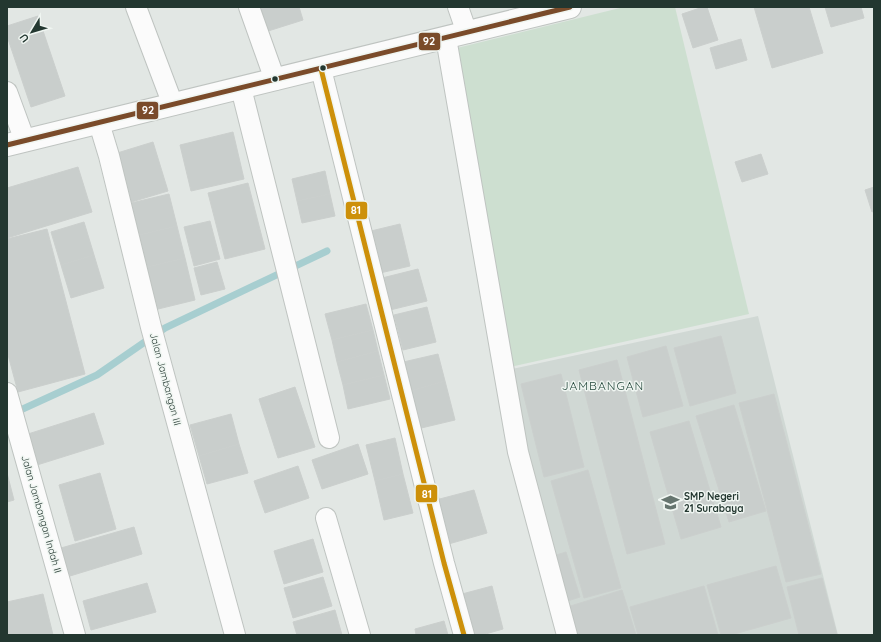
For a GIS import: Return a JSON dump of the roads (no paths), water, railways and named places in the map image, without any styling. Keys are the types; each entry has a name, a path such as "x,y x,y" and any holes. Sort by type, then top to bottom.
{"street":[{"path":"136,7 173,105"},
{"path":"249,7 275,80"},
{"path":"458,7 467,32"},
{"path":"7,92 16,143 570,7"},
{"path":"446,38 518,452 567,635"},
{"path":"321,69 444,563 464,635"},
{"path":"241,88 329,438"},
{"name":"Jalan Jambangan III","path":"99,123 109,156 151,327 235,635"},
{"name":"Jalan Jambangan Indah II","path":"8,398 75,635"},
{"path":"326,518 360,635"}],"waterway":[{"path":"14,413 97,375 165,328 327,251"}],"place":[{"name":"SMP Negeri 21 Surabaya","path":"671,502"}],"district":[{"name":"JAMBANGAN","path":"603,386"}]}
